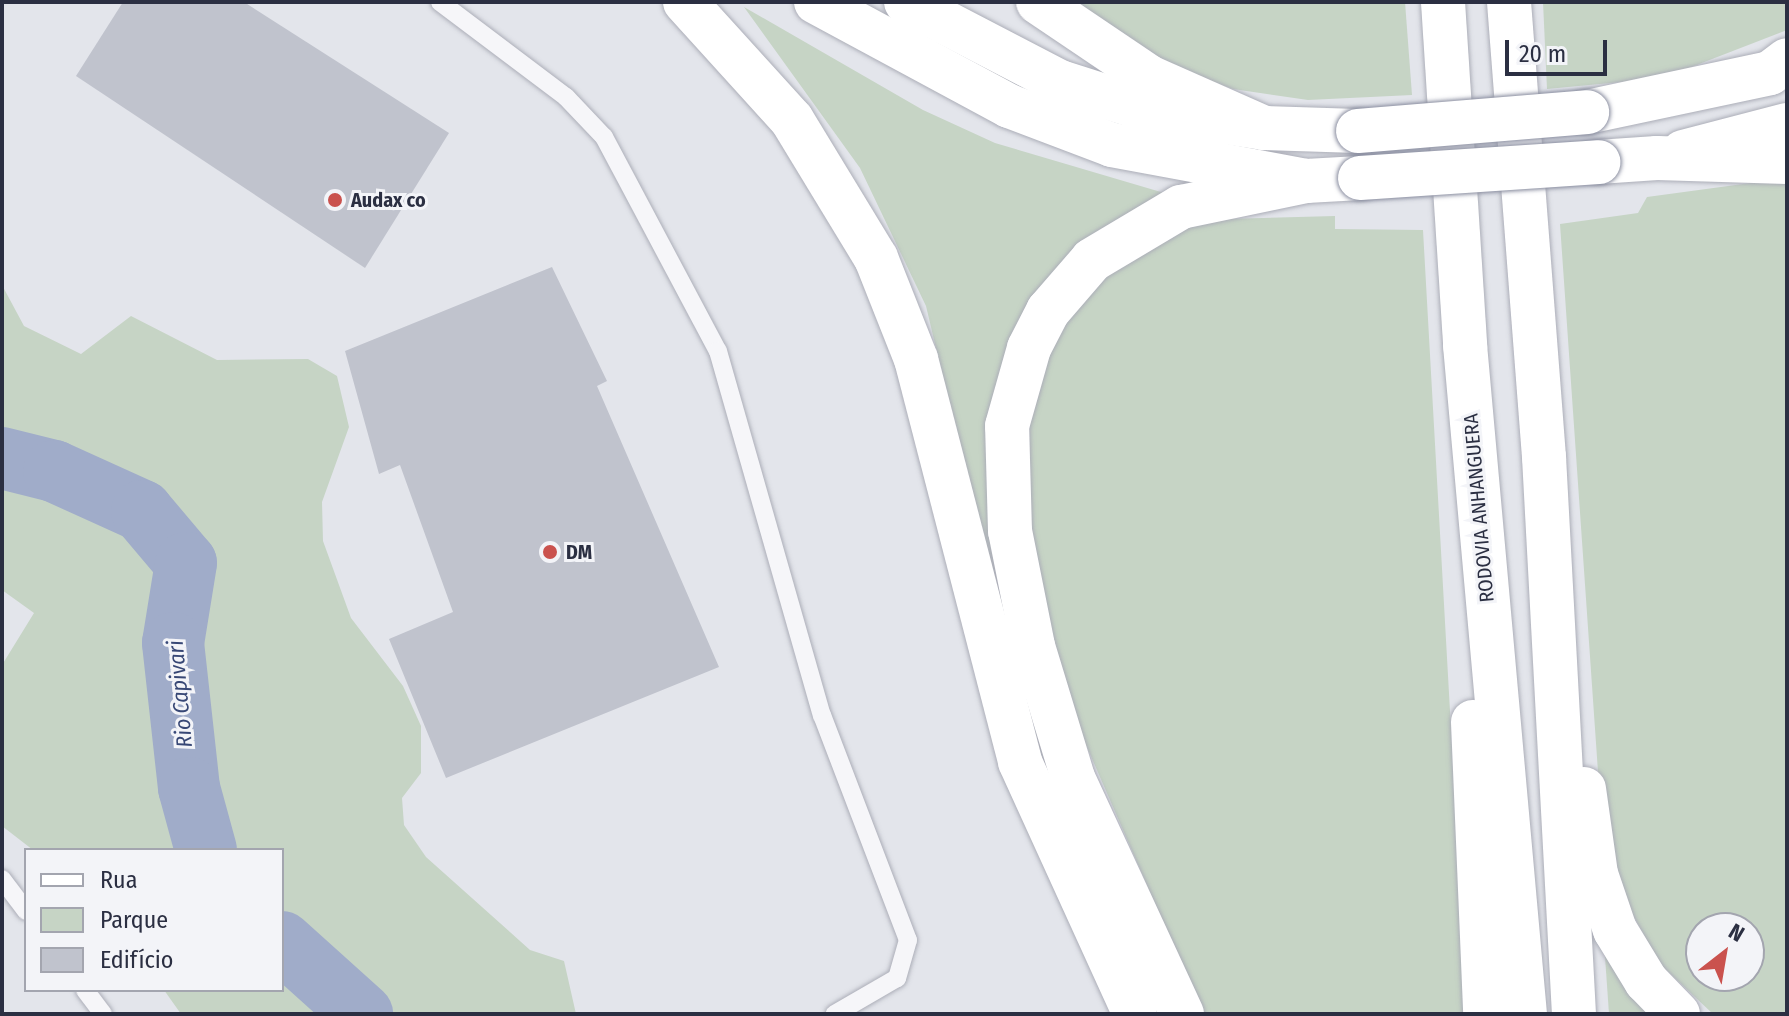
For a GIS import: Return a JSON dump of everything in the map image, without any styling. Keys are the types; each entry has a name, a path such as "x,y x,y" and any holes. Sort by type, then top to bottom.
{"main road":[{"path":"685,2 800,130 876,258 916,359 1020,762 1135,1014"},
{"path":"816,2 1009,106 1112,145 1306,181"},
{"path":"906,2 1060,82 1148,110 1264,128 1358,131 1587,112 1781,66"},
{"path":"1038,2 1149,77 1264,128"},
{"name":"RODOVIA ANHANGUERA","path":"1443,2 1484,577 1525,1014"},
{"path":"1509,2 1544,457 1574,1014"},
{"path":"1657,158 1787,125"},
{"path":"1182,1014 1073,778 1033,646 1010,531 1007,426 1035,336 1092,260 1181,207 1306,181 1657,158 1787,162"},
{"path":"1544,457 1596,874 1615,930 1646,981 1678,1014"},
{"path":"1484,577 1471,668 1485,1014"}],"lane":[{"path":"440,2 566,97 604,137 718,351 793,627 908,940 897,978 835,1014"},
{"path":"2,879 24,908"},
{"path":"86,992 103,1014"}],"green space":[{"path":"1069,2 1405,2 1412,95 1308,100 1233,89 1165,64"},
{"path":"1543,2 1787,2 1787,30 1663,78 1547,89"},
{"path":"744,7 923,110 995,143 1171,195 1102,234 997,414 1071,827 1007,647 926,306 860,168"},
{"path":"1787,178 1787,1014 1713,1014 1690,992 1765,992 1765,912 1685,912 1685,988 1660,964 1628,906 1611,847 1598,772 1560,224 1638,213 1647,197"},
{"path":"1335,216 1335,229 1423,230 1467,1014 1203,1014 1070,708 1029,533 1030,402 1066,315 1095,283 1175,231 1225,219"},
{"path":"2,285 24,326 81,354 131,316 217,360 308,359 337,376 349,427 322,502 323,541 351,618 403,686 421,726 421,773 402,798 404,825 426,857 530,950 564,961 576,1014 181,1014 165,992 284,992 284,848 30,848 2,826 2,665 34,613 2,590"},
{"path":"1604,942 1656,1014 1609,1014"}],"building":[{"name":"Audax co","path":"123,2 244,2 449,133 365,268 76,76"},
{"name":"DM","path":"552,267 607,381 597,386 719,667 446,778 389,639 453,612 400,465 379,474 345,351"}],"waterway":[{"name":"Rio Capivari","path":"2,458 54,471 142,511 186,563 173,643 189,788 205,848"},
{"name":"Rio Capivari","path":"284,944 362,1014"}],"place":[{"name":"Audax co","path":"335,200"},
{"name":"DM","path":"550,552"}]}
